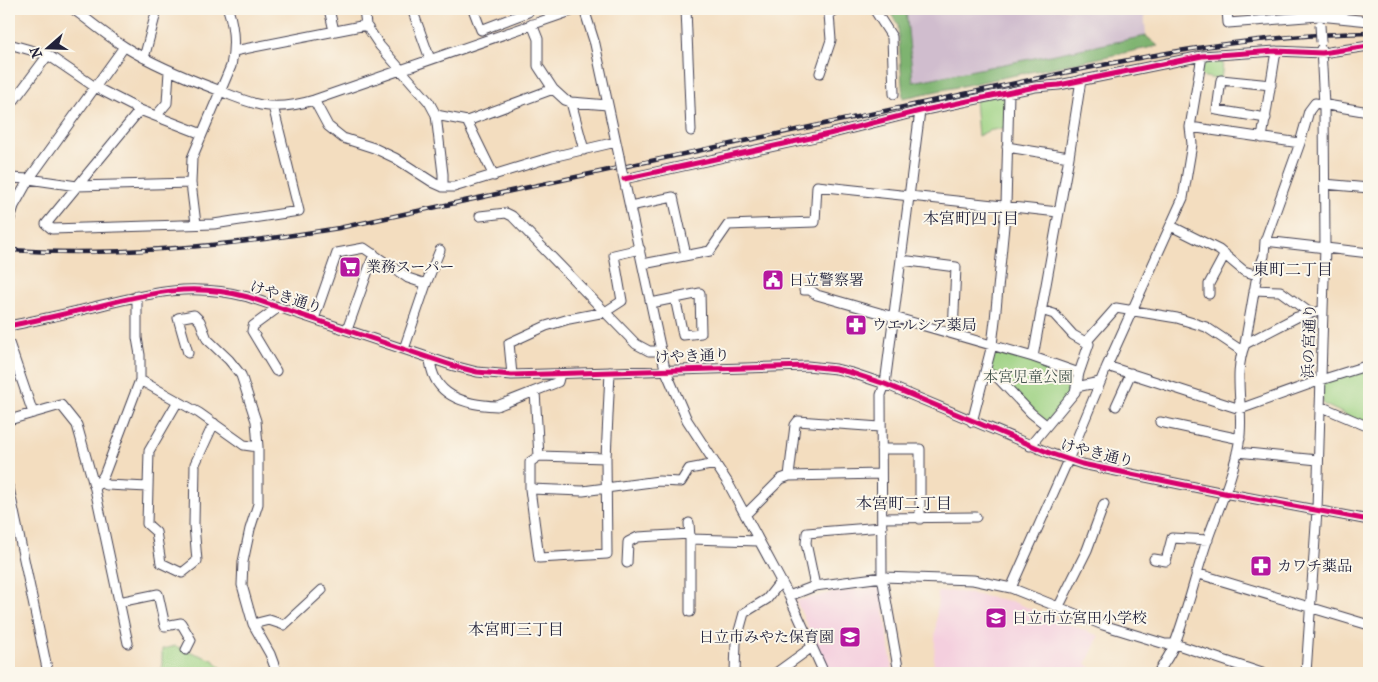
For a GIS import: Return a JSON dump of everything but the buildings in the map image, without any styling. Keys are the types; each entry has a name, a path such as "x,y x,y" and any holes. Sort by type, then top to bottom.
{"street":[{"path":"74,9 124,47 168,71 262,105 273,106 314,100 577,9"},
{"path":"144,58 157,9"},
{"path":"196,224 191,182 192,158 231,66 234,52 231,17 228,9"},
{"path":"329,9 334,31"},
{"path":"364,9 366,25 380,46 399,70 429,102 436,115 444,174 443,187"},
{"path":"412,9 430,59"},
{"path":"473,9 481,30 528,12 527,9"},
{"path":"584,9 595,44 665,369 687,420 716,464 789,596 824,673"},
{"path":"686,9 691,131"},
{"path":"820,73 831,40 829,14 837,9"},
{"path":"874,9 892,37 894,94"},
{"path":"1227,9 1228,23 1319,16 1369,21"},
{"path":"1350,19 1353,9"},
{"name":"浜の宮通り","path":"1306,673 1317,510 1324,310 1324,105 1319,16"},
{"path":"532,24 538,39 538,66 554,89 565,100 571,102 608,105"},
{"path":"234,52 366,25"},
{"path":"9,44 48,55 95,87 140,110 202,134"},
{"path":"623,175 829,134 920,111 1202,56 1276,50 1322,53 1369,46"},
{"path":"9,222 14,206 29,179 124,47"},
{"path":"1262,138 1276,50"},
{"path":"9,107 48,55"},
{"path":"1011,588 1068,460 1107,366 1184,198 1192,144 1190,127 1202,56"},
{"path":"156,116 167,102 168,71"},
{"path":"1033,357 1081,80"},
{"path":"1266,118 1217,110 1221,80 1271,85"},
{"path":"436,115 466,121 554,89"},
{"path":"972,422 992,345 1006,205 1009,93"},
{"path":"314,100 328,126 343,138 374,148 443,187 454,187 552,157 616,142"},
{"path":"571,102 584,150"},
{"path":"1158,673 1175,644 1196,573 1238,452 1240,408 1238,389 1243,347 1257,275 1264,256 1265,241 1310,111 1315,103 1369,112"},
{"path":"140,110 46,224 52,229 214,224 299,211 273,106"},
{"path":"899,673 882,578 881,395 885,384 920,111"},
{"path":"466,121 494,176"},
{"path":"1190,127 1300,143"},
{"path":"1007,147 1069,157"},
{"path":"9,178 77,186 191,182"},
{"path":"1324,184 1369,188"},
{"path":"643,264 710,251 728,225 815,222 817,186 1058,212"},
{"path":"630,206 673,197 686,255"},
{"path":"480,216 506,213 512,216 636,344 650,351 661,351"},
{"path":"1171,226 1225,254 1244,271 1257,275"},
{"path":"1265,241 1369,253"},
{"path":"314,319 337,253 364,248 408,278 426,284"},
{"path":"512,375 509,343 546,326 569,319 605,312 622,301 614,255 640,249"},
{"path":"404,349 426,284 440,250"},
{"path":"347,330 374,254"},
{"path":"1209,294 1209,284 1225,254"},
{"path":"901,260 956,267 953,333"},
{"name":"けやき通り","path":"9,326 162,291 202,289 233,293 477,372 512,375 807,366 852,373 885,384 972,422 1068,460 1115,472 1224,494 1369,520"},
{"path":"804,290 810,290 817,295 1033,357 1079,373"},
{"path":"1254,290 1280,291 1310,313"},
{"path":"651,303 675,298 700,293 701,333 683,335 675,298"},
{"path":"97,485 104,474 140,380 137,296"},
{"path":"276,371 252,331 253,326 279,307"},
{"path":"1086,342 1116,308 1177,318 1206,327 1243,347"},
{"path":"1030,446 1075,392 1089,344 1073,335 1054,314 1041,310"},
{"path":"1243,347 1297,317 1324,310"},
{"path":"188,353 178,318 194,314 200,321 207,339 229,360 240,375 256,421 258,504 243,562 242,585 253,624 270,654 277,673"},
{"path":"9,343 33,413"},
{"path":"430,358 430,368 444,390 452,398 464,402 497,406 558,382 560,374"},
{"path":"1107,366 1240,408 1369,365"},
{"path":"606,458 539,456 530,462 530,488 538,558 607,554 606,458 610,372"},
{"path":"985,372 998,377 1031,413 1046,425"},
{"path":"1116,406 1130,374"},
{"path":"140,380 178,400 244,445 258,447"},
{"path":"1076,387 1100,382"},
{"path":"535,392 539,456"},
{"path":"178,400 149,451 147,524 156,532 162,563 182,573 197,561 194,525 195,464 214,424"},
{"path":"9,420 62,405 77,425 97,485 128,642"},
{"path":"1320,406 1369,427"},
{"path":"789,476 795,425 798,421 880,427"},
{"path":"1160,422 1240,439"},
{"path":"880,449 920,449 920,518"},
{"path":"1238,452 1318,460"},
{"path":"530,488 577,491 658,481 681,482 689,469 716,464"},
{"path":"745,515 781,479 789,476 881,474"},
{"path":"97,485 148,487"},
{"path":"9,488 48,673"},
{"path":"1059,606 1087,550 1104,504"},
{"path":"815,586 806,544 807,533 920,518 976,517"},
{"path":"689,522 690,612"},
{"path":"627,563 628,542 638,537 690,536 759,541"},
{"path":"1154,559 1166,561 1172,538 1208,540"},
{"path":"1196,573 1311,606 1369,625"},
{"path":"789,596 815,586 882,578 973,580 1011,588 1103,625 1165,644 1175,644 1262,673"},
{"path":"735,673 736,642 744,613 767,599 781,581"},
{"path":"253,624 269,620 284,625 322,590"},
{"path":"119,602 158,594 165,626 181,623 191,640 186,650"},
{"path":"776,673 787,670 812,647"}],"shaded area":[{"path":"906,9 1144,9 1146,36 913,82"},
{"name":"日立市みやた保育園","path":"881,587 893,673 829,673 796,601 830,593"},
{"name":"日立市立宮田小学校","path":"954,591 1011,601 1099,636 1086,664 1099,673 933,673 938,592"}],"green space":[{"path":"888,9 906,9 913,82 1146,36 1158,46 903,98 898,25"},
{"path":"1224,55 1221,80 1200,76 1202,56"},
{"path":"1009,93 1008,127 988,131 978,136 975,100"},
{"name":"本宮児童公園","path":"994,349 1049,365 1046,379 1072,389 1047,422 989,370"},
{"path":"1369,365 1369,426 1323,404 1321,380"},
{"path":"175,646 213,660 224,670 220,673 162,673 162,649"}],"railway":[{"path":"9,250 50,252 133,251 216,245 339,228 1092,67 1257,40 1312,35 1369,33"}],"cycle path":[{"path":"624,179 829,134 920,111 1035,87 1059,85 1202,56 1276,51 1322,53 1369,46"},
{"path":"9,326 134,297 170,291 207,290 248,297 477,372 512,375 807,366 836,369 885,384 1052,454 1082,464 1369,520"}],"place":[{"name":"業務スーパー","path":"350,267"},
{"name":"日立警察署","path":"773,280"},
{"name":"ウエルシア薬局","path":"856,325"},
{"name":"カワチ薬品","path":"1261,566"},
{"name":"日立市立宮田小学校","path":"996,618"},
{"name":"日立市みやた保育園","path":"850,637"}],"district":[{"name":"本宮町四丁目","path":"971,218"},
{"name":"東町二丁目","path":"1293,269"},
{"name":"本宮町二丁目","path":"904,503"},
{"name":"本宮町三丁目","path":"516,629"}]}
